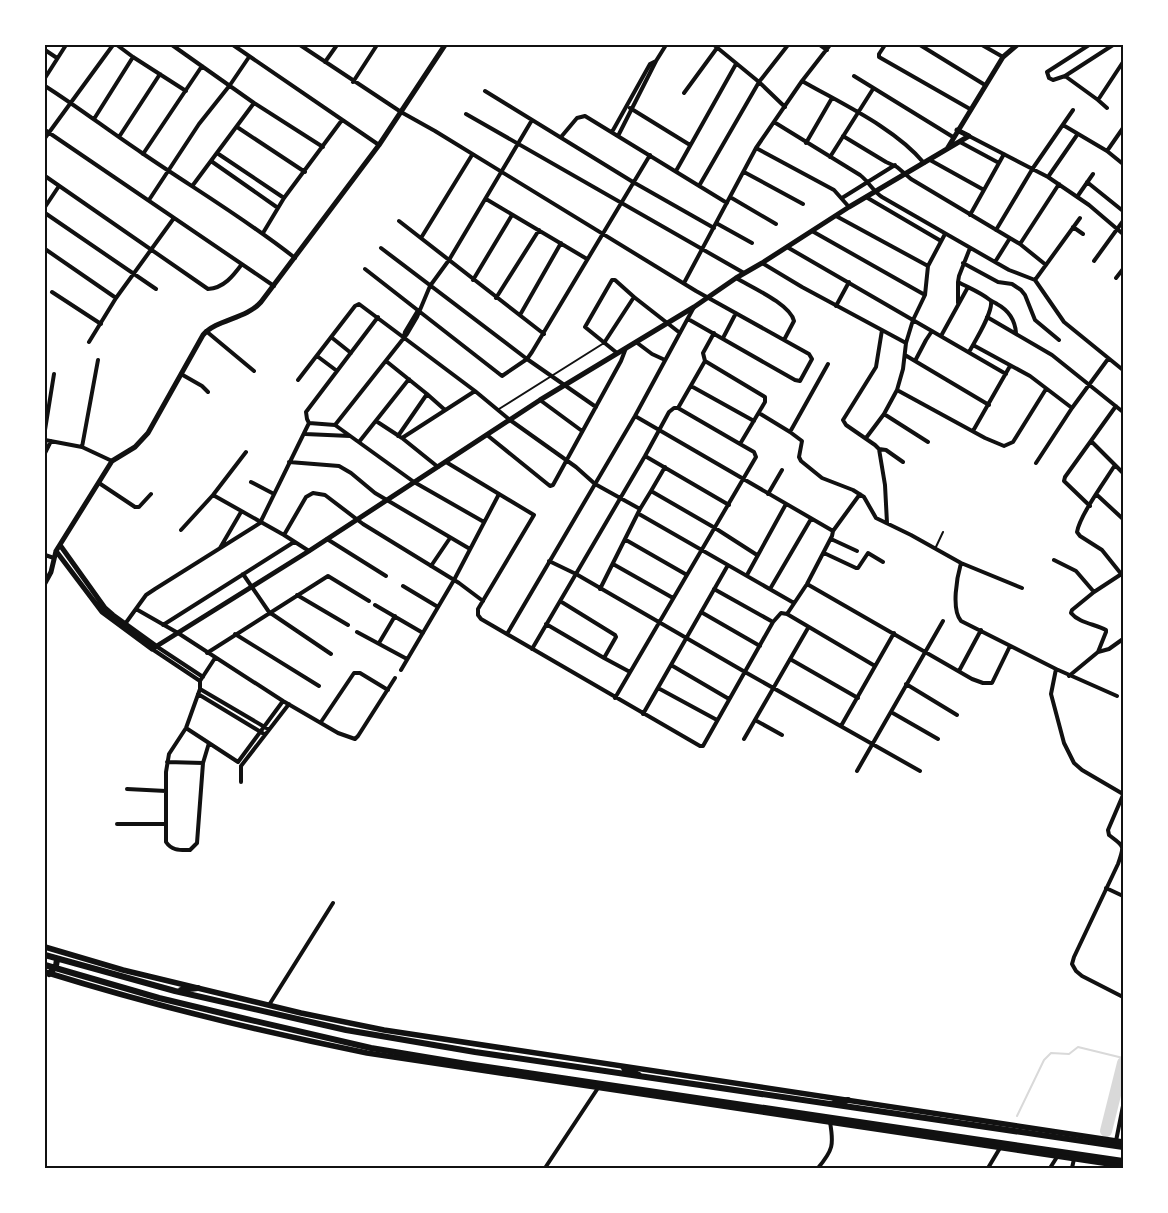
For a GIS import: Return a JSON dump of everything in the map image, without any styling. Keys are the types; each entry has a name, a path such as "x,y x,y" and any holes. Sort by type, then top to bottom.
{"highway":[{"path":"45,954 175,990 346,1030 468,1051 644,1077 1114,1142 1123,1147"},
{"path":"50,971 57,964 57,958"},
{"path":"69,973 70,962"},
{"path":"45,965 50,971 69,973 159,998 354,1044 1090,1159 1111,1162 1123,1161"},
{"path":"175,990 198,988"},
{"path":"159,998 170,1008"},
{"path":"443,1059 459,1067"},
{"path":"624,1068 644,1077"},
{"path":"703,1103 712,1100"},
{"path":"830,1104 848,1100"}],"main road":[{"path":"45,948 123,970 384,1030 624,1068 848,1100 1095,1140"},
{"path":"50,971 117,994 335,1047 1057,1157 1090,1159"},
{"path":"1114,1142 1123,1142"},
{"path":"1111,1162 1123,1166"}],"street":[{"path":"45,78 66,45"},
{"path":"45,138 47,131 71,103 113,45"},
{"path":"118,45 133,57 186,91"},
{"path":"172,45 254,103 323,147"},
{"path":"233,45 379,145"},
{"path":"325,62 337,45"},
{"path":"354,82 377,45"},
{"path":"45,583 51,572 56,551 112,461 135,447 145,437 206,331 250,311 256,306 379,145 445,45"},
{"path":"618,136 666,45"},
{"path":"684,93 717,48 722,45"},
{"path":"699,186 759,82 788,45"},
{"path":"820,45 827,50"},
{"path":"686,284 756,148 802,81 830,45"},
{"path":"885,45 879,56 968,108"},
{"path":"920,45 981,82"},
{"path":"982,45 1003,57"},
{"path":"1089,45 1053,67 1046,74 1053,80 1065,76 1113,45"},
{"path":"302,46 401,112 501,173 696,290 812,356 811,361 800,381 795,380 688,319"},
{"path":"947,149 981,82 1014,47"},
{"path":"717,48 759,82 785,107"},
{"path":"45,50 57,58"},
{"path":"94,119 133,57"},
{"path":"149,200 199,124 230,85 249,57"},
{"path":"612,132 650,64 656,61"},
{"path":"1098,100 1123,62"},
{"path":"676,171 736,64"},
{"path":"143,154 202,66"},
{"path":"119,137 160,74"},
{"path":"854,76 953,136"},
{"path":"1065,76 1107,108"},
{"path":"802,81 858,112 908,145 924,163"},
{"path":"45,86 143,154 194,186 293,257"},
{"path":"637,88 642,90"},
{"path":"830,156 873,88"},
{"path":"485,91 633,182 752,243"},
{"path":"806,143 832,98"},
{"path":"194,186 254,103"},
{"path":"627,106 690,145"},
{"path":"996,230 1033,168 1073,110"},
{"path":"466,114 744,273"},
{"path":"561,137 578,118 585,116 727,204"},
{"path":"263,234 284,198 342,120"},
{"path":"335,425 404,337 404,332 414,315 419,311 430,286 449,260 486,199 516,144 532,120"},
{"path":"774,122 860,175 875,192 1009,270 1036,280 1064,322 1123,370"},
{"path":"1063,125 1107,151 1123,164"},
{"path":"237,127 305,172"},
{"path":"1107,151 1123,128"},
{"path":"957,130 1048,177 1077,197 1123,234"},
{"path":"47,131 272,285"},
{"path":"1048,177 1078,135"},
{"path":"843,136 886,162 895,165 904,174 1020,244 1046,265"},
{"path":"154,648 309,551 326,538 438,468 540,400 694,307 736,278 849,207 969,136"},
{"path":"960,142 998,163"},
{"path":"756,148 834,190 849,207"},
{"path":"217,153 284,198"},
{"path":"970,215 1004,154"},
{"path":"421,238 472,155"},
{"path":"365,270 500,376 527,359 544,334 602,233 650,155"},
{"path":"930,160 984,190"},
{"path":"211,161 278,208"},
{"path":"840,196 895,165"},
{"path":"744,172 803,204"},
{"path":"1077,197 1093,174"},
{"path":"45,176 205,287 211,289 227,282 242,264"},
{"path":"1087,182 1123,211"},
{"path":"1020,244 1059,184"},
{"path":"45,207 59,186"},
{"path":"730,197 776,224"},
{"path":"866,197 941,241"},
{"path":"486,199 588,258"},
{"path":"45,213 156,289"},
{"path":"473,280 512,214"},
{"path":"836,216 928,266"},
{"path":"89,342 116,298 174,218"},
{"path":"1036,280 1080,218"},
{"path":"400,221 544,334"},
{"path":"1094,261 1123,221"},
{"path":"1074,227 1083,234"},
{"path":"496,298 539,230"},
{"path":"812,231 925,295"},
{"path":"866,438 884,414 897,390 906,343 913,320 925,295 928,266 945,234"},
{"path":"995,262 1010,238"},
{"path":"520,315 561,243"},
{"path":"787,247 1006,374"},
{"path":"381,248 527,359 596,407"},
{"path":"958,303 958,282 970,248"},
{"path":"45,249 116,298"},
{"path":"762,263 836,306 906,343"},
{"path":"964,263 991,278 1012,284 1021,290 1025,295 1035,320 1059,340"},
{"path":"1116,278 1123,269"},
{"path":"736,278 787,309 792,314 794,321 784,340"},
{"path":"617,354 585,327 612,280 615,280 664,325 680,334"},
{"path":"836,306 849,282"},
{"path":"958,282 985,295 990,301 1008,312 1015,326 1016,333"},
{"path":"941,336 968,287"},
{"path":"52,292 101,324"},
{"path":"604,343 634,297"},
{"path":"969,352 987,318 991,305 990,301"},
{"path":"298,380 357,304 359,304 475,391 510,420 596,482 702,550 794,603"},
{"path":"506,634 634,416 694,307"},
{"path":"723,338 736,313"},
{"path":"309,423 306,419 306,412 378,317"},
{"path":"987,318 1052,355 1123,412"},
{"path":"882,330 876,367 843,420 846,425 879,449 886,450 903,462"},
{"path":"206,331 254,371"},
{"path":"916,361 932,331"},
{"path":"678,408 704,362 702,353 714,333"},
{"path":"331,337 351,353"},
{"path":"636,342 650,353 665,360"},
{"path":"973,345 1030,376 1072,408"},
{"path":"487,435 550,486 553,485 621,361 626,348"},
{"path":"905,355 989,405"},
{"path":"317,356 337,371"},
{"path":"1036,463 1072,408 1108,359"},
{"path":"82,447 98,360"},
{"path":"386,361 445,410"},
{"path":"704,362 765,397 765,402 740,444"},
{"path":"790,432 828,364"},
{"path":"973,431 1010,366"},
{"path":"45,430 54,374"},
{"path":"181,374 202,386 208,392"},
{"path":"359,442 409,379"},
{"path":"691,386 754,421"},
{"path":"897,390 1001,445 1009,445 1046,389"},
{"path":"400,437 475,391"},
{"path":"400,437 428,394"},
{"path":"540,400 582,432"},
{"path":"1090,506 1064,481 1116,406"},
{"path":"532,648 671,409 678,408 740,444 756,454 756,457 615,698"},
{"path":"759,413 802,441 800,461 822,478 860,494 869,504 874,516 961,563 1022,588"},
{"path":"884,414 928,442"},
{"path":"634,416 833,531"},
{"path":"376,421 400,437 438,468"},
{"path":"309,423 335,425 414,482 484,522"},
{"path":"124,626 146,595 260,523 309,423"},
{"path":"305,434 351,436"},
{"path":"45,440 82,447 112,461"},
{"path":"45,453 51,441"},
{"path":"1091,441 1123,473"},
{"path":"879,449 885,484 887,523"},
{"path":"181,530 214,496 246,452"},
{"path":"645,456 729,505"},
{"path":"289,462 339,466 386,500 470,549"},
{"path":"446,462 534,515 478,610 478,615 481,619 700,746 703,746 773,622 781,613 788,614 808,628 875,666"},
{"path":"1098,652 1106,630 1080,620 1071,613 1075,607 1094,592 1123,574 1102,550 1078,534 1078,526 1115,465"},
{"path":"600,589 665,467"},
{"path":"768,494 782,470"},
{"path":"251,482 274,494"},
{"path":"99,483 135,508 139,507 151,494"},
{"path":"652,491 758,555"},
{"path":"284,535 306,497 313,493 325,495 363,524 454,580 483,601"},
{"path":"401,670 454,580 499,494"},
{"path":"788,614 824,553 834,533 833,531 860,494"},
{"path":"1096,494 1123,519"},
{"path":"214,496 309,551"},
{"path":"746,575 786,504"},
{"path":"219,550 241,512"},
{"path":"770,589 811,519"},
{"path":"326,538 386,576"},
{"path":"431,566 450,538"},
{"path":"831,539 857,552"},
{"path":"626,540 687,575"},
{"path":"162,625 294,542"},
{"path":"60,545 103,610 200,681"},
{"path":"56,551 85,585"},
{"path":"824,553 856,568 858,568 867,554 883,562"},
{"path":"45,555 54,558"},
{"path":"1054,560 1076,571 1094,592"},
{"path":"549,561 576,574 920,771"},
{"path":"961,563 956,580 957,610 961,621 1070,676 1117,696"},
{"path":"613,564 673,598"},
{"path":"642,714 728,565"},
{"path":"244,574 269,612 331,654"},
{"path":"207,653 269,612 330,576 369,602"},
{"path":"807,584 983,684 992,683 1010,646"},
{"path":"403,586 438,607"},
{"path":"714,589 773,622"},
{"path":"297,595 348,625"},
{"path":"560,601 615,635 616,638 604,658"},
{"path":"375,605 422,633"},
{"path":"136,609 178,633 283,701 338,733 356,739 395,678"},
{"path":"701,612 760,646"},
{"path":"379,643 395,616"},
{"path":"857,771 943,621"},
{"path":"546,624 630,672"},
{"path":"744,739 808,628"},
{"path":"959,671 980,630"},
{"path":"358,632 407,660"},
{"path":"235,634 319,686"},
{"path":"841,726 894,634"},
{"path":"1070,676 1098,652 1109,649 1123,639"},
{"path":"154,648 203,677"},
{"path":"209,743 203,763 199,834 194,848 190,850 176,850 166,842 167,762 172,746 186,728 200,689 200,681 215,658"},
{"path":"790,659 858,698"},
{"path":"670,666 729,699"},
{"path":"1056,669 1051,694 1064,743 1074,763 1123,795 1108,830 1109,835 1121,843 1123,847 1122,853 1072,964 1082,976 1123,997"},
{"path":"321,722 354,673 360,673 388,690"},
{"path":"906,684 957,715"},
{"path":"658,688 717,720"},
{"path":"200,689 268,729"},
{"path":"198,694 262,733"},
{"path":"262,733 264,726 283,701"},
{"path":"241,782 239,764 262,733 268,729 289,704"},
{"path":"891,712 938,739"},
{"path":"755,720 782,736"},
{"path":"186,728 239,764"},
{"path":"167,762 203,763"},
{"path":"127,789 166,791"},
{"path":"117,824 165,824"},
{"path":"1106,888 1123,896"},
{"path":"269,1005 333,903"},
{"path":"545,1168 598,1088"},
{"path":"1114,1142 1123,1106"},
{"path":"818,1168 831,1150 833,1139 830,1122"},
{"path":"988,1168 1000,1148"},
{"path":"1050,1168 1057,1157"},
{"path":"1072,1168 1074,1159"}],"lane":[{"path":"498,410 550,375 604,343"},
{"path":"935,549 943,532"}],"waterway":[{"path":"1017,1116 1044,1060 1051,1053 1069,1054 1078,1047 1123,1058"},
{"path":"1106,1131 1123,1063"}]}
